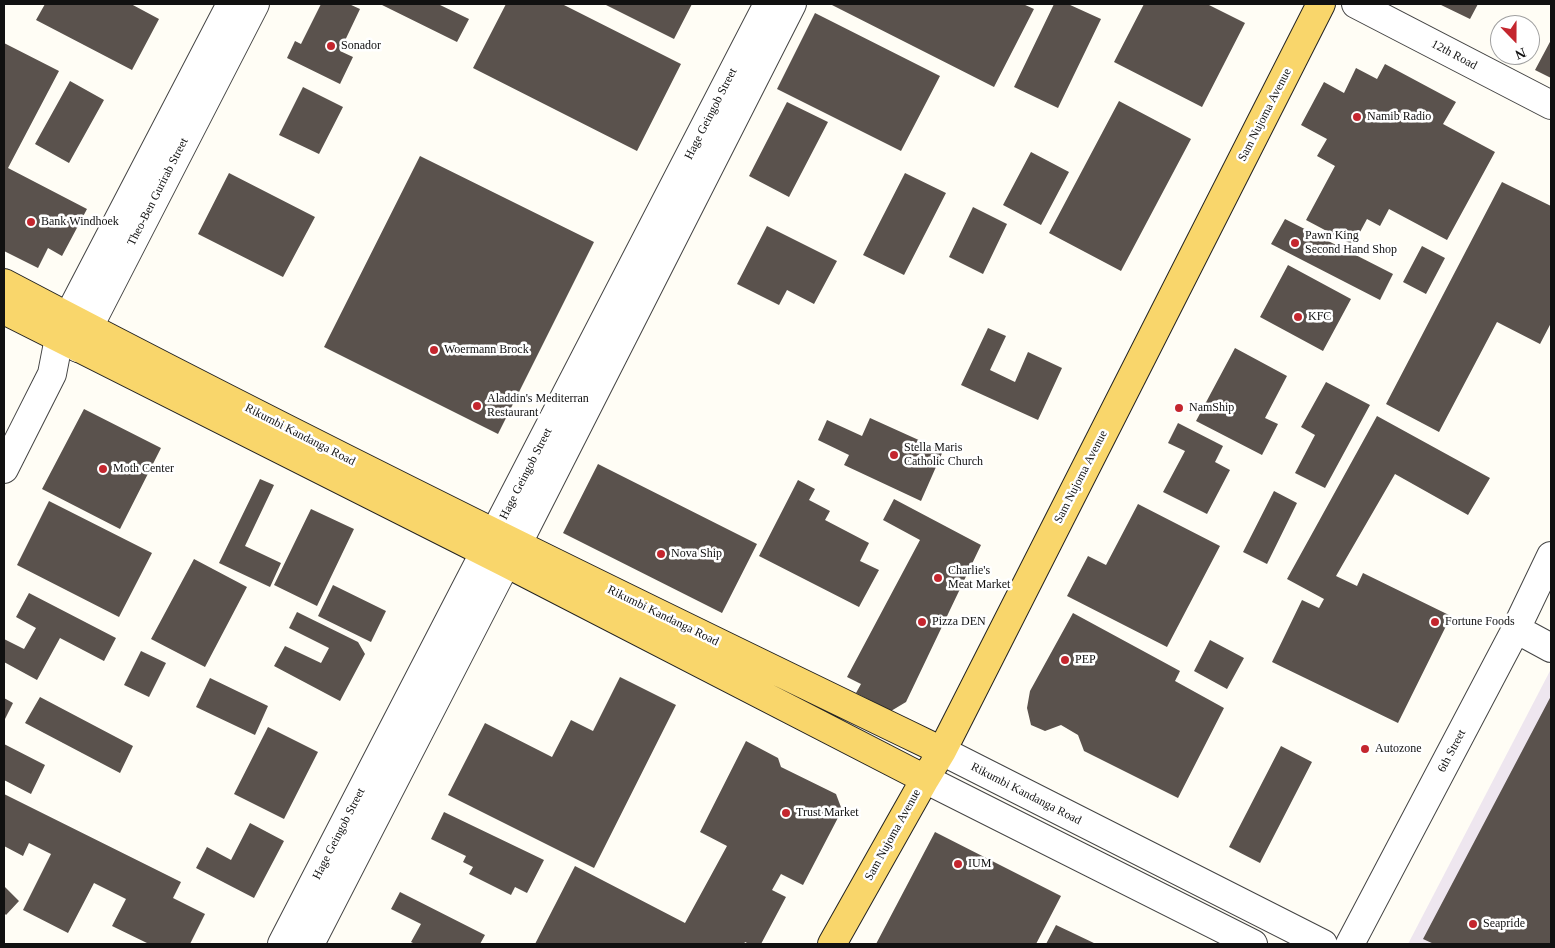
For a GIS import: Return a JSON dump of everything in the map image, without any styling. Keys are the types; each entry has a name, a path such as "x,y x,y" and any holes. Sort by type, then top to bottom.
{"main road":[{"name":"Sam Nujoma Avenue","path":"832,944 942,751 1321,4"},
{"name":"Rikumbi Kandanga Road","path":"4,283 73,333"},
{"name":"Rikumbi Kandanga Road","path":"4,310 73,333 501,549 925,779"},
{"name":"Rikumbi Kandanga Road","path":"501,549 942,751"}],"street":[{"name":"Theo-Ben Gurirab Street","path":"4,469 73,333 231,4"},
{"name":"Theo-Ben Gurirab Street","path":"73,333 255,4"},
{"name":"Hage Geingob Street","path":"310,944 768,4"},
{"name":"Hage Geingob Street","path":"282,944 501,549 792,4"},
{"name":"12th Road","path":"1356,4 1551,106"},
{"name":"6th Street","path":"1350,944 1516,628 1551,556"},
{"path":"1516,628 1551,648"},
{"name":"Rikumbi Kandanga Road","path":"942,751 1323,944"},
{"name":"Rikumbi Kandanga Road","path":"925,779 1253,944"}],"shaded area":[{"path":"1551,669 1551,944 1408,944"}],"building":[{"path":"45,4 131,4 159,19 132,70 36,20"},
{"path":"321,4 349,4 360,9 340,51 353,57 340,84 287,58 295,41 301,44"},
{"path":"380,4 438,4 469,19 457,42"},
{"path":"506,4 562,4 681,64 637,151 473,68"},
{"path":"604,4 692,4 674,39"},
{"path":"830,4 1023,4 1034,9 994,87"},
{"path":"1054,4 1068,4 1101,19 1058,108 1014,87"},
{"path":"1144,4 1207,4 1245,23 1202,107 1114,62"},
{"path":"1439,4 1478,4 1470,19"},
{"path":"815,13 940,76 901,151 777,89"},
{"path":"1551,40 1551,78 1535,70 1538,65 1540,65 1540,61"},
{"path":"4,43 59,71 8,168 87,209 62,256 48,248 38,268 4,251"},
{"path":"1385,64 1456,102 1443,124 1495,152 1447,240 1389,209 1380,226 1367,219 1353,245 1306,220 1335,166 1317,156 1327,139 1301,125 1324,82 1344,93 1356,68 1377,79"},
{"path":"70,81 104,100 69,163 35,144"},
{"path":"303,87 343,107 319,154 279,135"},
{"path":"1119,101 1191,139 1121,271 1049,233"},
{"path":"787,102 828,122 789,197 749,176"},
{"path":"1031,152 1069,172 1041,225 1003,205"},
{"path":"420,156 594,242 498,434 324,347"},
{"path":"229,173 315,217 283,277 198,234"},
{"path":"905,173 946,193 904,275 863,255"},
{"path":"1502,182 1551,206 1551,323 1540,344 1497,322 1439,432 1386,404"},
{"path":"973,207 1007,224 983,274 949,257"},
{"path":"1285,219 1393,274 1380,300 1271,244"},
{"path":"767,226 837,261 814,304 787,290 779,305 737,284"},
{"path":"1422,246 1445,258 1426,294 1403,282"},
{"path":"1288,265 1351,299 1323,351 1260,317"},
{"path":"988,328 1006,336 990,370 1015,382 1028,352 1062,368 1038,420 961,385"},
{"path":"1235,348 1287,376 1265,418 1278,424 1262,455 1196,421"},
{"path":"1326,382 1370,405 1325,488 1295,473 1315,435 1301,427"},
{"path":"84,409 161,448 120,529 42,489"},
{"path":"1377,416 1490,478 1468,515 1395,474 1336,576 1357,586 1363,573 1451,616 1398,723 1272,662 1302,600 1319,608 1324,599 1287,579"},
{"path":"870,418 943,451 921,501 844,465 849,455 818,440 827,420 862,436"},
{"path":"1178,423 1223,446 1215,462 1230,470 1207,514 1163,492 1185,451 1168,443"},
{"path":"598,464 757,544 722,613 563,533"},
{"path":"260,479 274,485 245,546 281,563 270,587 219,563"},
{"path":"798,480 815,489 809,500 830,511 825,520 869,543 860,561 879,570 859,607 759,556"},
{"path":"1274,491 1297,503 1267,564 1243,552"},
{"path":"894,499 981,545 906,702 891,711 856,693 861,684 847,677 920,540 883,520"},
{"path":"49,501 152,553 119,617 17,565"},
{"path":"1138,504 1220,546 1167,647 1067,596 1088,556 1106,565"},
{"path":"311,509 354,529 317,606 274,585"},
{"path":"194,559 247,587 205,667 151,639"},
{"path":"333,585 386,611 371,642 318,616"},
{"path":"29,593 116,638 104,661 60,638 37,680 4,662 4,639 24,649 36,628 16,617"},
{"path":"297,612 358,642 365,654 340,701 274,666 285,646 321,663 329,648 289,628"},
{"path":"1073,613 1180,671 1175,681 1224,708 1178,798 1084,751 1078,735 1061,725 1045,731 1031,725 1027,708 1030,691"},
{"path":"1210,640 1244,658 1227,689 1194,671"},
{"path":"141,651 166,663 149,697 124,685"},
{"path":"620,677 676,705 594,868 448,795 485,723 552,757 571,720 593,731"},
{"path":"210,678 268,706 255,735 196,707"},
{"path":"1551,696 1551,944 1434,944 1423,939"},
{"path":"40,697 133,746 120,773 25,723"},
{"path":"4,698 13,703 4,721"},
{"path":"268,727 318,752 284,819 234,794"},
{"path":"746,741 778,758 781,767 836,794 842,810 803,885 781,874 772,890 786,897 761,944 745,942 744,944 535,944 575,866 685,923 727,846 700,832"},
{"path":"4,744 45,765 31,794 4,780"},
{"path":"1281,746 1312,762 1260,863 1229,847"},
{"path":"4,794 181,882 173,898 205,914 190,944 149,944 112,926 126,899 94,883 68,933 23,910 51,854 29,843 23,856 4,846"},
{"path":"444,812 544,860 527,893 515,887 511,895 469,874 473,867 463,862 466,856 431,839"},
{"path":"250,823 284,841 254,898 196,868 207,847 231,860"},
{"name":"IUM","path":"935,832 1061,896 1036,944 876,944"},
{"path":"4,886 19,901 6,915 4,913"},
{"path":"400,892 485,935 480,944 415,944 411,942 421,924 391,909"},
{"path":"1056,925 1096,944 1046,944"}],"place":[{"name":"Sonador","path":"331,46"},
{"name":"Namib Radio","path":"1357,117"},
{"name":"Bank Windhoek","path":"31,222"},
{"name":"Pawn King Second Hand Shop","path":"1295,243"},
{"name":"KFC","path":"1298,317"},
{"name":"Woermann Brock","path":"434,350"},
{"name":"Aladdin's Mediterran Restaurant","path":"477,406"},
{"name":"NamShip","path":"1179,408"},
{"name":"Stella Maris Catholic Church","path":"894,455"},
{"name":"Moth Center","path":"103,469"},
{"name":"Nova Ship","path":"661,554"},
{"name":"Charlie's Meat Market","path":"938,578"},
{"name":"Pizza DEN","path":"922,622"},
{"name":"Fortune Foods","path":"1435,622"},
{"name":"PEP","path":"1065,660"},
{"name":"Autozone","path":"1365,749"},
{"name":"Trust Market","path":"786,813"},
{"name":"IUM","path":"958,864"},
{"name":"Seapride","path":"1473,924"}]}
